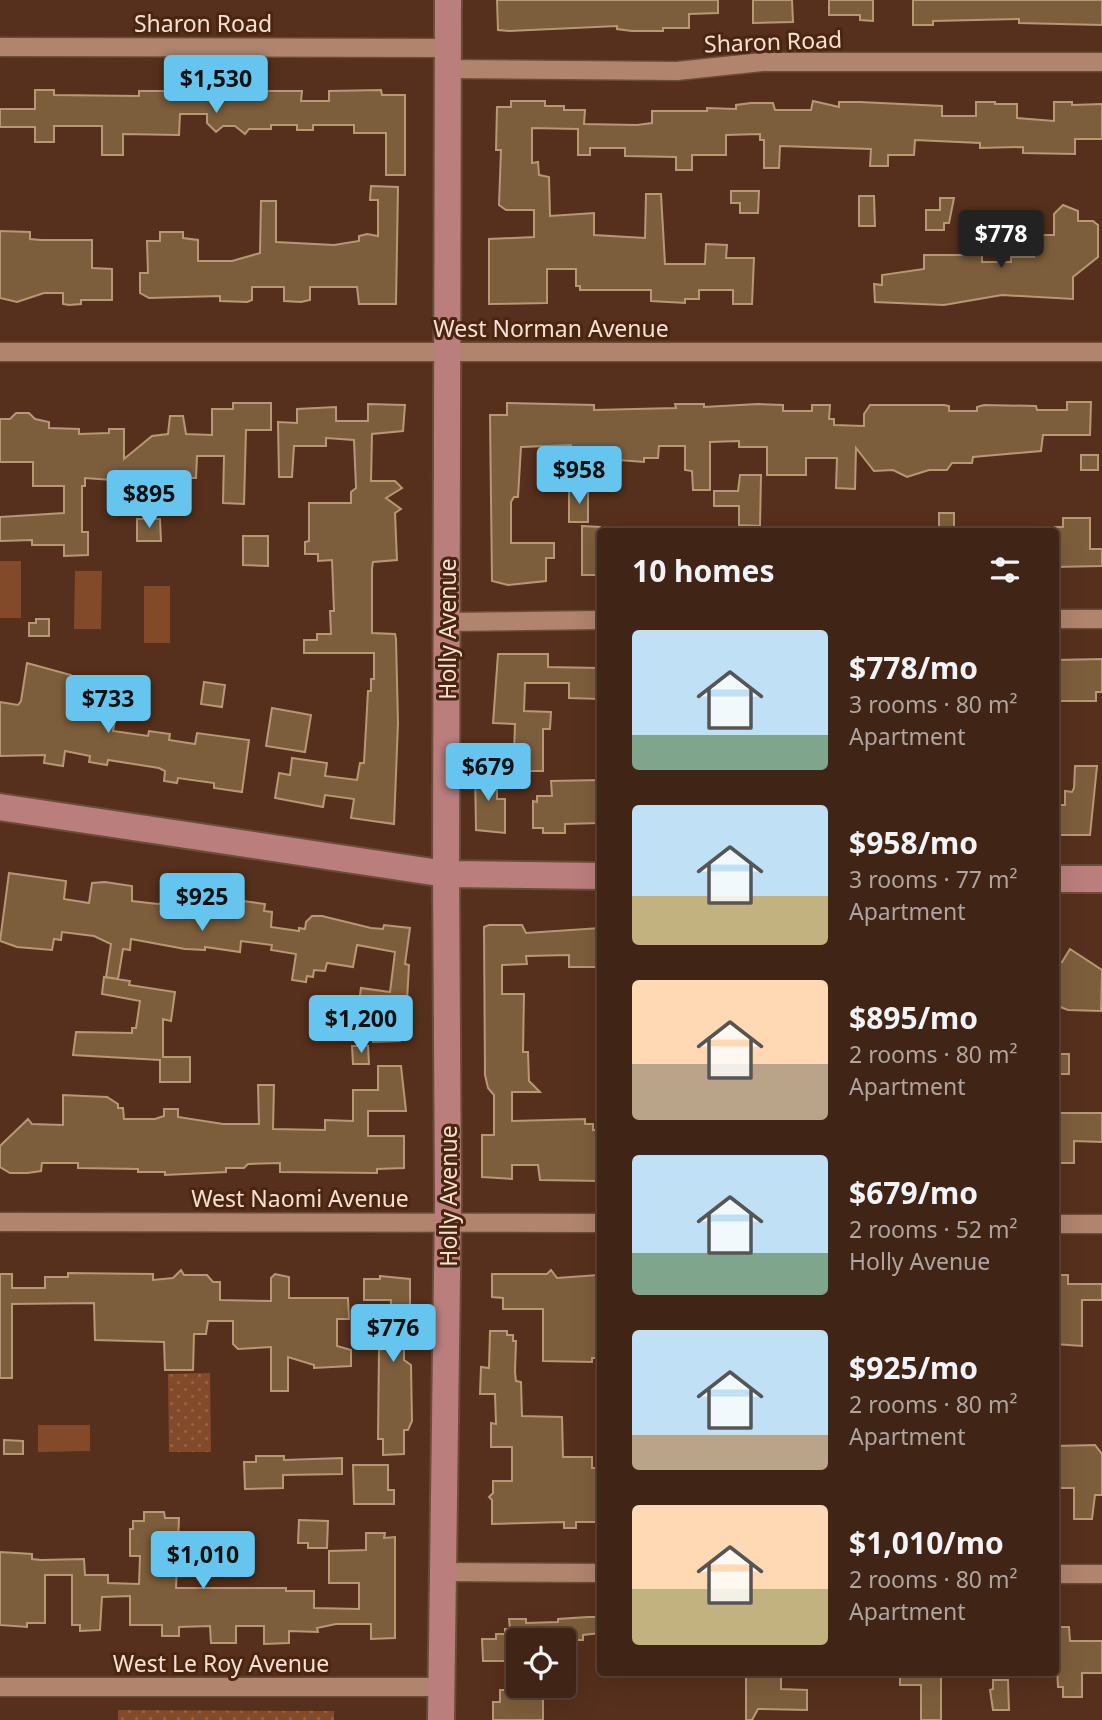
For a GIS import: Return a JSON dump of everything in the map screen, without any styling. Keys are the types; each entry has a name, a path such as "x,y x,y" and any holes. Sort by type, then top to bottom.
{"street":[{"name":"Holly Avenue","path":"441,1720 446,1572 448,1223 448,0"},
{"name":"Sharon Road","path":"0,47 447,58 677,71 762,62 1102,62"},
{"name":"West Norman Avenue","path":"0,352 1102,352"},
{"path":"1059,619 1102,619"},
{"path":"448,622 597,620"},
{"path":"0,807 446,874 597,876"},
{"path":"1059,879 1102,879"},
{"name":"West Naomi Avenue","path":"0,1222 597,1223"},
{"path":"1059,1224 1102,1224"},
{"path":"446,1572 597,1573"},
{"path":"1059,1574 1102,1574"},
{"name":"West Le Roy Avenue","path":"0,1687 441,1687"}],"shaded area":[{"path":"0,561 21,561 21,618 0,618"},
{"path":"75,571 102,571 101,629 74,629"},
{"path":"144,586 170,586 170,643 144,643"},
{"path":"210,1373 211,1452 169,1452 168,1374"},
{"path":"38,1425 90,1425 90,1451 38,1452"},
{"path":"118,1710 334,1711 334,1720 118,1720"}],"building":[{"path":"497,0 718,0 718,13 689,14 689,28 663,28 663,31 632,31 617,29 617,26 509,31 498,30"},
{"path":"753,0 792,0 793,22 753,23"},
{"path":"829,0 873,0 873,21 860,20 860,15 829,15"},
{"path":"913,0 1102,0 1102,25 1019,23 1019,19 933,21 933,25 913,25"},
{"path":"35,90 54,90 54,95 139,96 139,91 302,91 301,101 329,101 329,91 381,90 382,95 405,95 405,175 386,175 386,133 354,133 354,125 313,125 313,130 297,130 297,125 271,125 271,129 249,129 245,134 235,126 223,126 216,132 207,123 207,114 180,114 179,135 123,134 123,155 102,155 102,126 54,126 54,142 35,142 35,127 0,127 0,109 35,109"},
{"path":"511,101 545,101 545,106 585,110 584,124 637,125 652,123 652,111 736,109 736,105 751,103 773,103 775,110 811,110 813,101 839,107 839,102 942,106 942,116 976,116 976,102 995,102 1017,104 1017,118 1054,121 1054,102 1072,102 1072,105 1102,104 1102,139 1075,139 1075,154 1023,153 1023,147 980,148 980,143 915,140 914,155 888,155 888,166 870,166 871,149 780,146 779,168 764,168 764,140 760,140 760,134 726,135 726,155 692,155 692,170 676,170 676,157 625,156 625,148 590,148 590,155 578,155 578,129 532,128 532,163 538,162 539,175 549,177 550,216 594,213 594,235 645,238 646,194 661,194 665,264 705,264 706,244 727,245 726,258 754,258 752,304 733,304 733,290 699,290 699,299 685,299 685,303 651,301 651,290 580,290 580,286 576,286 576,269 547,269 547,303 489,304 489,239 534,237 534,210 506,210 499,205 501,150 496,150 497,107 511,107"},
{"path":"371,186 398,187 396,304 359,304 357,287 310,287 310,300 301,302 284,301 284,287 252,287 252,300 247,302 220,301 220,296 149,298 140,293 140,273 148,273 147,241 160,241 160,232 183,232 183,238 198,240 198,261 232,261 260,253 261,201 276,201 276,242 334,245 359,241 359,236 367,234 378,236 378,200 370,200"},
{"path":"731,191 759,191 758,213 740,213 740,203 731,203"},
{"path":"859,196 874,196 875,226 859,226"},
{"path":"940,198 954,198 949,223 944,223 944,230 926,230 926,210 940,210"},
{"path":"1063,205 1078,211 1078,221 1093,221 1098,225 1098,257 1073,277 1073,299 1002,295 944,305 875,302 874,284 882,285 882,275 924,269 924,255 982,255 982,262 1011,262 1011,257 1034,257 1034,235 1054,235 1054,214"},
{"path":"0,231 30,232 30,239 92,240 92,268 112,269 112,300 81,300 81,304 69,305 63,304 63,293 44,293 17,302 0,298"},
{"path":"1067,402 1091,402 1090,435 1043,435 1041,451 973,457 972,463 952,463 947,470 929,470 907,477 893,470 874,471 856,448 855,489 836,488 837,458 806,458 806,475 767,475 767,447 739,447 739,441 710,442 710,490 693,490 692,471 685,470 685,446 659,446 658,458 644,458 644,462 605,459 605,462 594,462 594,465 571,465 571,445 521,447 518,497 514,497 511,502 511,543 554,543 554,558 546,558 546,581 508,585 492,581 490,415 507,415 507,403 594,405 594,410 676,408 675,404 704,404 704,407 758,404 783,405 783,411 812,411 812,405 830,405 829,419 834,419 834,425 864,426 864,414 870,405 944,405 949,406 949,411 977,411 977,407 984,405 1036,406 1037,410 1067,410"},
{"path":"233,403 271,403 271,430 246,430 244,504 223,503 224,456 197,456 196,478 158,477 158,495 139,495 139,482 85,478 85,486 82,486 82,532 88,532 88,555 64,556 64,545 32,545 32,540 0,541 0,517 64,513 64,486 33,486 33,462 0,462 0,419 10,419 16,413 29,413 35,419 49,422 49,428 79,429 79,434 109,433 109,429 124,429 124,459 152,436 168,434 170,416 183,416 186,434 212,435 212,409 233,409"},
{"path":"368,404 405,405 403,431 372,434 371,481 395,481 402,488 386,498 401,509 395,513 397,560 373,562 372,568 372,633 395,634 396,639 398,723 394,824 351,818 354,799 325,795 323,807 275,798 279,773 290,775 292,758 327,763 325,776 357,780 360,763 364,763 368,691 371,691 371,679 374,679 374,653 304,653 304,640 317,640 317,634 331,634 330,611 334,611 332,560 318,561 318,554 305,554 305,542 309,541 309,503 351,503 351,492 356,488 354,440 326,438 326,446 294,446 292,477 279,477 278,422 297,423 297,409 336,407 336,421 368,421"},
{"path":"1081,455 1098,455 1098,470 1081,470"},
{"path":"740,475 761,475 760,526 739,525 739,506 714,506 714,491 738,491"},
{"path":"569,490 588,490 588,522 569,522"},
{"path":"939,513 954,513 954,528 939,528"},
{"path":"1063,518 1090,518 1090,549 1102,549 1102,566 1059,567 1059,528 1055,527 1063,527"},
{"path":"137,519 160,519 161,541 137,541"},
{"path":"582,526 600,527 597,528 597,575 582,575"},
{"path":"243,536 268,536 268,566 243,565"},
{"path":"36,619 49,619 49,636 29,636 29,623 36,623"},
{"path":"498,654 548,654 548,667 597,668 597,699 569,698 569,683 525,683 524,711 551,712 550,729 543,729 543,771 526,771 526,752 514,753 515,724 493,723"},
{"path":"1102,659 1102,692 1096,692 1096,701 1059,701 1059,660"},
{"path":"27,663 71,675 88,698 87,704 117,709 113,731 148,736 149,731 170,734 169,740 195,744 197,733 249,740 242,792 214,788 214,783 178,778 177,783 164,781 165,771 159,768 108,760 107,765 89,762 90,756 65,751 63,766 44,763 45,755 0,756 0,702 18,705 21,701"},
{"path":"204,682 225,685 222,707 201,704"},
{"path":"272,708 311,715 305,752 266,746"},
{"path":"1075,766 1097,766 1090,835 1059,835 1059,805 1065,805 1065,791 1072,792 1074,788"},
{"path":"475,768 493,768 493,790 497,790 497,799 505,799 505,833 476,830"},
{"path":"597,780 597,823 565,824 565,833 543,833 543,828 533,828 533,801 537,802 537,796 552,796 551,781"},
{"path":"9,873 66,881 64,899 89,903 92,883 105,882 132,886 132,901 158,904 162,903 163,894 174,891 228,902 228,899 265,904 264,911 272,912 271,927 299,931 299,928 305,929 306,922 312,916 322,916 371,928 383,929 384,925 410,928 405,964 409,965 407,1001 400,1041 373,1042 373,1005 359,1003 361,988 390,992 395,952 357,945 353,967 327,963 325,971 314,970 313,977 307,976 306,982 292,980 296,954 271,950 272,945 241,941 240,952 205,947 205,950 185,949 131,939 130,950 123,949 118,979 106,977 111,944 94,936 62,932 61,940 54,939 52,950 17,947 0,941"},
{"path":"522,925 526,933 597,928 597,967 569,967 569,955 526,956 527,964 502,965 502,994 524,994 523,1052 528,1052 529,1081 540,1092 512,1092 512,1121 585,1119 585,1124 593,1124 593,1130 597,1130 597,1181 540,1180 538,1165 512,1165 512,1179 482,1177 482,1135 494,1135 494,1095 488,1088 485,1075 484,927"},
{"path":"1070,949 1102,970 1101,1011 1068,1010 1059,1007 1059,962"},
{"path":"104,977 130,981 129,985 175,992 171,1021 163,1019 163,1057 190,1057 190,1082 160,1082 160,1060 73,1055 76,1032 132,1033 132,1028 136,1028 140,1001 102,994"},
{"path":"352,1046 368,1046 369,1064 353,1064"},
{"path":"1059,1054 1069,1054 1069,1074 1059,1074"},
{"path":"378,1066 401,1066 406,1111 368,1111 368,1136 404,1136 404,1168 377,1169 377,1173 280,1172 280,1163 248,1164 244,1168 226,1168 226,1172 165,1175 165,1172 138,1172 138,1169 78,1168 78,1163 42,1163 41,1171 27,1173 10,1173 0,1167 0,1146 28,1119 32,1124 63,1125 63,1095 107,1097 118,1104 118,1108 123,1108 124,1119 155,1119 164,1116 164,1109 178,1109 178,1117 223,1124 259,1124 258,1085 274,1085 273,1129 325,1130 325,1120 353,1121 353,1090 378,1090"},
{"path":"1059,1113 1102,1113 1102,1142 1074,1141 1074,1163 1059,1163"},
{"path":"181,1270 184,1275 207,1275 213,1282 220,1282 220,1300 271,1301 271,1278 275,1274 289,1277 289,1298 348,1298 349,1319 337,1319 337,1346 351,1350 351,1366 314,1368 314,1365 288,1357 288,1391 271,1391 271,1347 238,1349 233,1344 233,1321 208,1321 206,1334 194,1334 193,1370 165,1370 164,1342 95,1340 94,1303 12,1304 12,1378 0,1378 0,1274 12,1274 12,1288 45,1288 45,1277 68,1277 68,1273 153,1274 153,1280 173,1278"},
{"path":"551,1270 557,1278 597,1275 597,1358 592,1358 592,1362 543,1361 543,1309 503,1309 503,1298 492,1297 492,1274 547,1274"},
{"path":"1059,1275 1068,1275 1068,1284 1102,1284 1102,1300 1082,1300 1082,1346 1059,1344"},
{"path":"380,1276 410,1279 410,1331 404,1331 404,1360 411,1365 412,1421 408,1430 404,1430 404,1454 383,1455 383,1439 378,1439 379,1350 383,1349 383,1335 390,1335 391,1300 364,1300 364,1279 380,1279"},
{"path":"490,1331 507,1331 507,1335 513,1335 513,1341 516,1341 515,1372 516,1381 521,1382 522,1416 562,1417 563,1457 592,1457 592,1468 597,1468 597,1522 576,1522 576,1528 564,1528 564,1522 492,1524 492,1500 489,1497 493,1493 493,1481 512,1481 512,1447 491,1447 491,1423 496,1424 495,1394 480,1394 481,1367 489,1368"},
{"path":"4,1440 23,1441 23,1454 4,1454"},
{"path":"1095,1445 1102,1454 1102,1495 1095,1495 1092,1519 1074,1519 1074,1488 1059,1488 1059,1446"},
{"path":"256,1456 284,1456 284,1460 342,1458 342,1474 283,1475 283,1488 245,1489 244,1462 256,1462"},
{"path":"353,1465 388,1465 388,1490 394,1490 394,1504 354,1504"},
{"path":"144,1512 164,1512 165,1518 179,1518 176,1588 286,1588 286,1591 314,1591 314,1608 359,1609 359,1583 329,1583 329,1551 366,1550 366,1533 385,1533 384,1538 395,1537 395,1638 371,1639 371,1624 336,1624 317,1628 318,1632 289,1631 289,1643 264,1644 264,1626 236,1626 236,1643 211,1643 210,1626 179,1627 179,1636 162,1636 162,1625 130,1625 130,1596 102,1597 100,1630 80,1631 80,1625 72,1625 72,1575 45,1575 45,1623 27,1623 27,1627 0,1625 0,1552 32,1554 32,1559 41,1560 84,1559 85,1575 108,1575 108,1583 139,1584 140,1556 130,1556 130,1529 133,1529 133,1521 144,1521"},
{"path":"299,1520 328,1521 327,1548 308,1548 308,1543 298,1543"},
{"path":"597,1617 597,1633 583,1635 583,1640 576,1640 576,1628 510,1628 509,1619 526,1619 526,1623 558,1622 558,1619"},
{"path":"1059,1627 1069,1627 1070,1641 1102,1641 1102,1673 1082,1673 1082,1697 1063,1697 1063,1687 1058,1687"},
{"path":"505,1629 506,1661 483,1661 482,1639 496,1639 496,1634 505,1634"},
{"path":"746,1676 781,1676 781,1689 807,1690 807,1710 758,1709 752,1720 746,1720"},
{"path":"900,1676 941,1676 941,1720 921,1720 921,1685 900,1685"},
{"path":"993,1680 1008,1680 1009,1710 993,1710 990,1690 993,1689"},
{"path":"500,1690 506,1690 506,1698 543,1698 543,1720 493,1720 493,1702 500,1702"}]}
